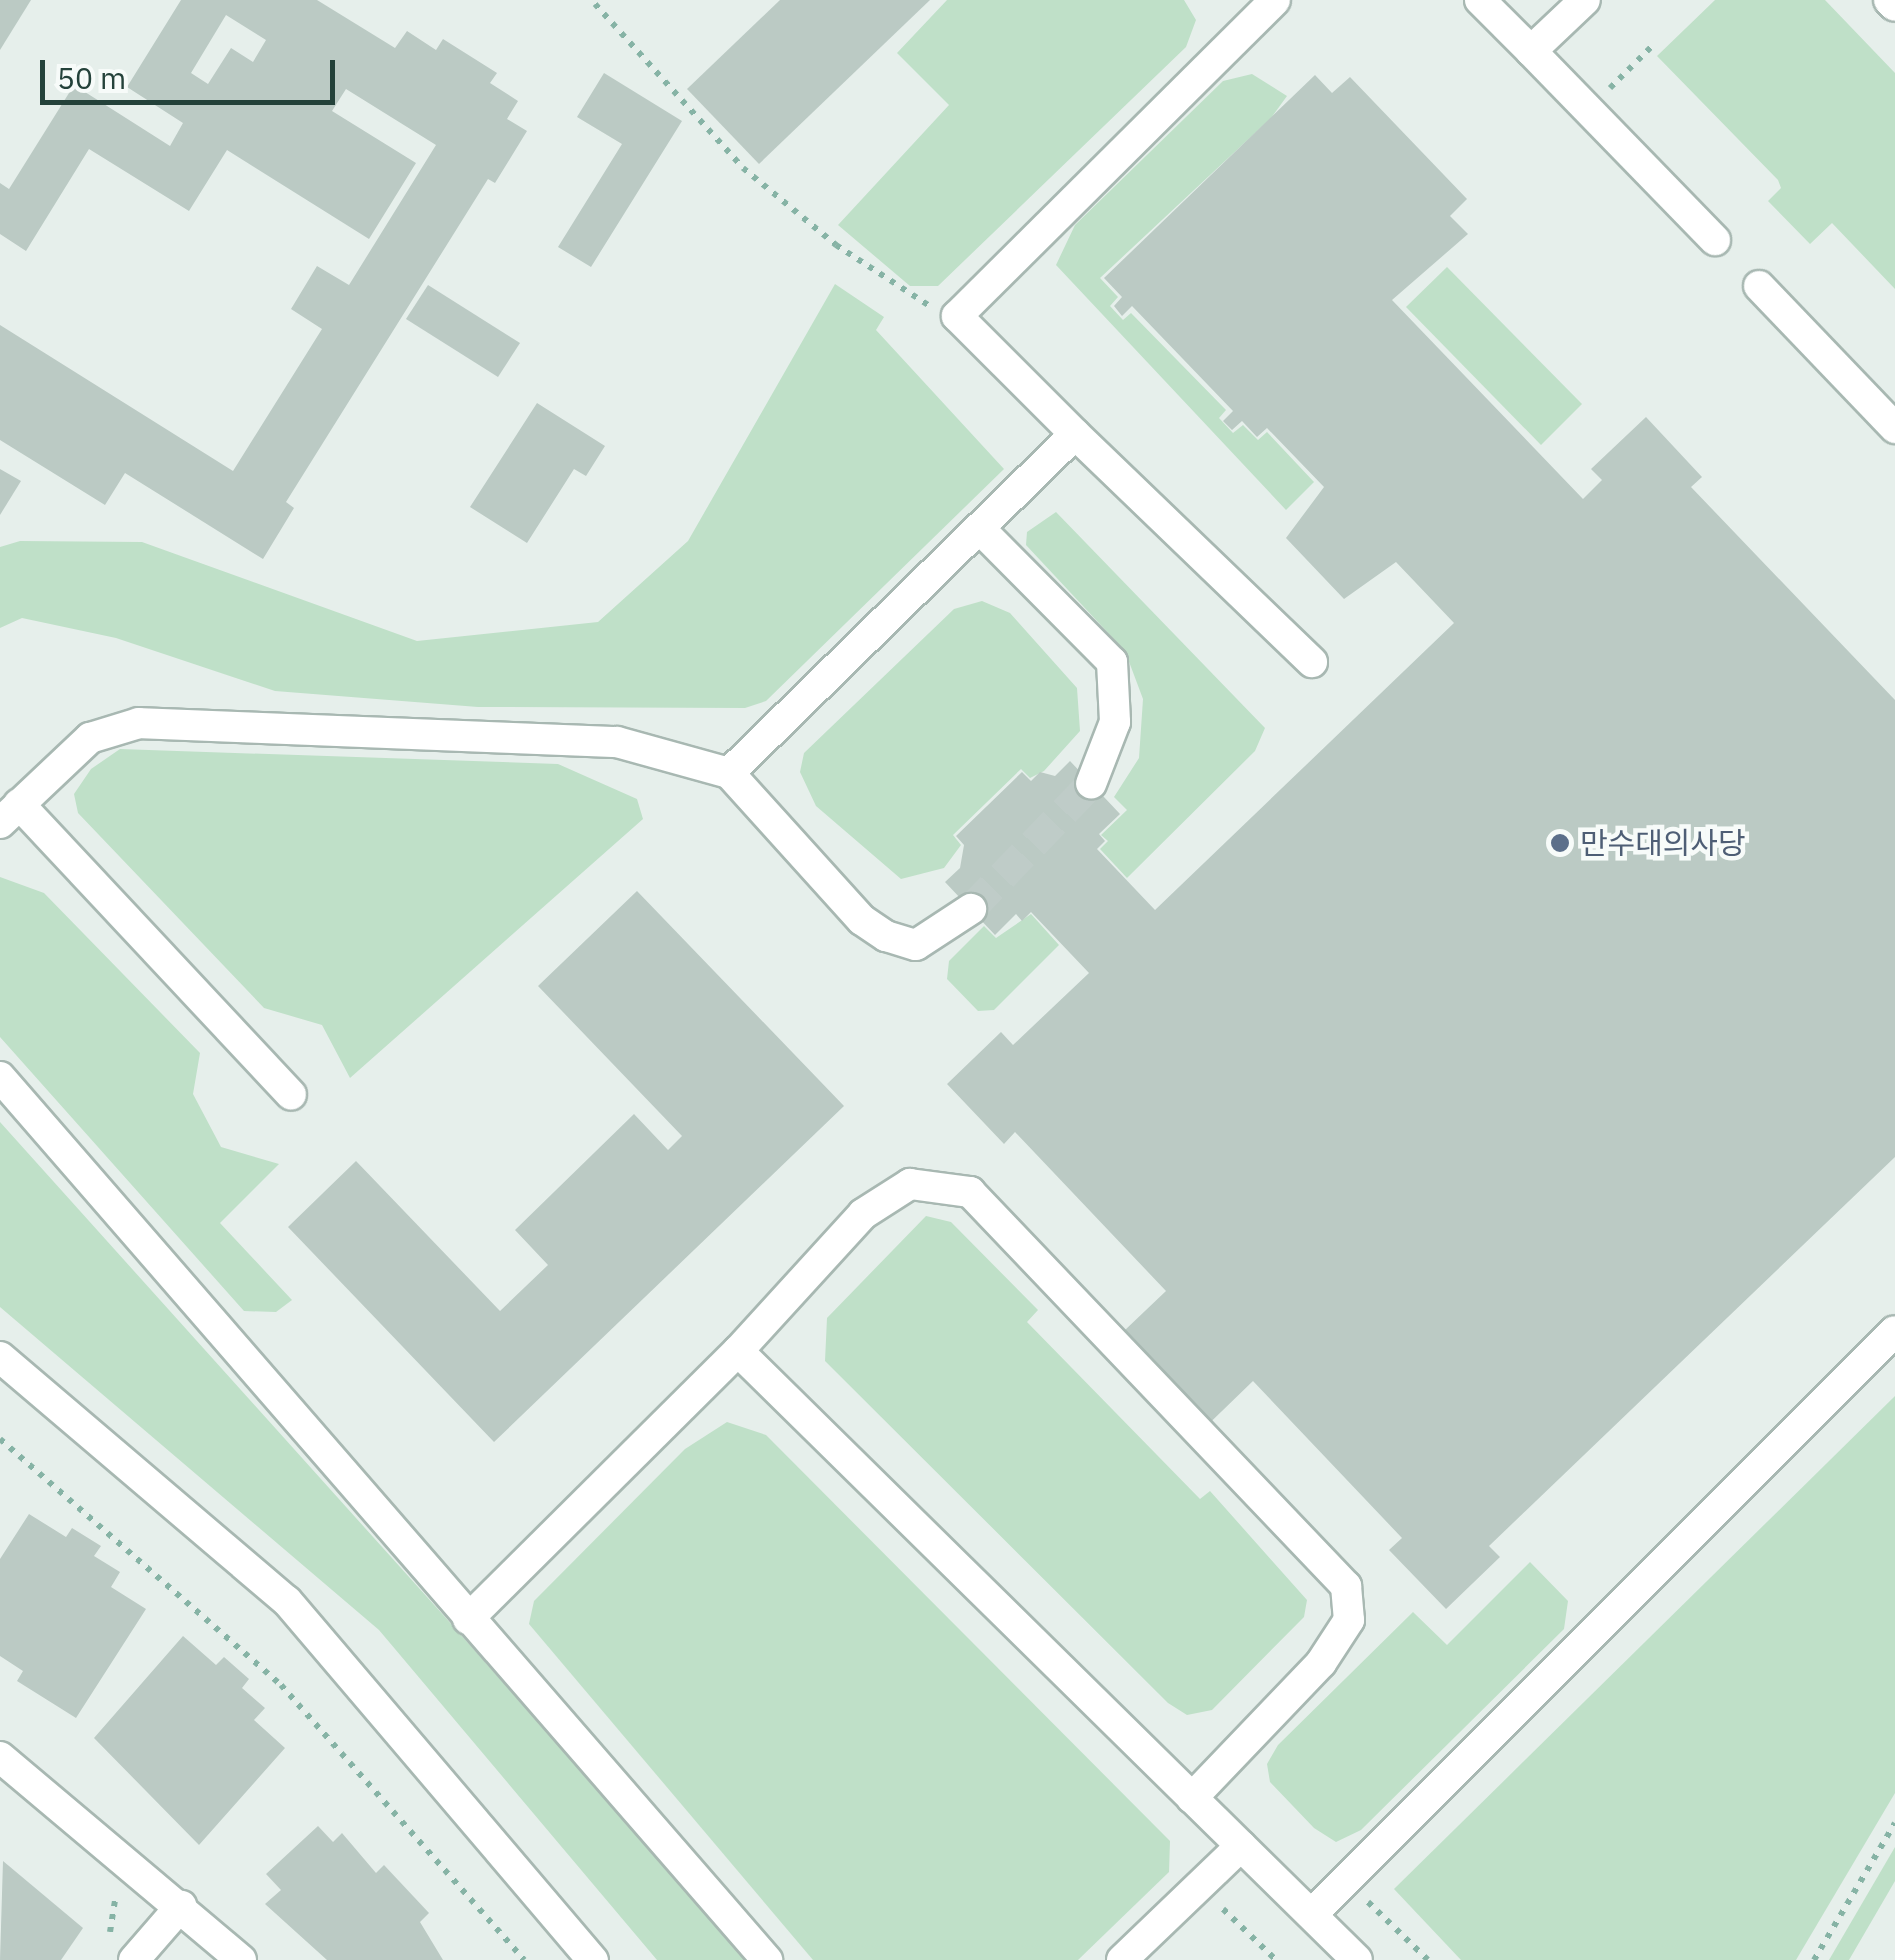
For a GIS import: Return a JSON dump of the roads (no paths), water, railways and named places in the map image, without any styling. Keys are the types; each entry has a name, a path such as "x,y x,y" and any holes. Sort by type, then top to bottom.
{"street":[{"path":"1275,0 957,316 1312,662"},
{"path":"1480,0 1716,240"},
{"path":"1530,51 1584,0"},
{"path":"1889,0 1895,6"},
{"path":"1759,286 1895,428"},
{"path":"729,773 982,530 1075,434"},
{"path":"982,530 1112,662 1115,722 1092,784"},
{"path":"290,1095 10,813 90,738 139,723 617,742 729,773 862,920 886,936 916,945 971,910"},
{"path":"0,1076 768,1960"},
{"path":"468,1619 738,1351 863,1214 910,1184 970,1192 1346,1586 1350,1620 1321,1663 1192,1798"},
{"path":"1312,1914 1895,1331"},
{"path":"738,1351 1358,1960"},
{"path":"0,1357 287,1601 592,1960"},
{"path":"0,1757 181,1906 240,1960"},
{"path":"1122,1960 1241,1846"},
{"path":"134,1960 181,1906"}],"tunnel":[{"path":"971,909 1091,784"}],"place":[{"name":"만수대의사당","path":"1560,843"}]}
